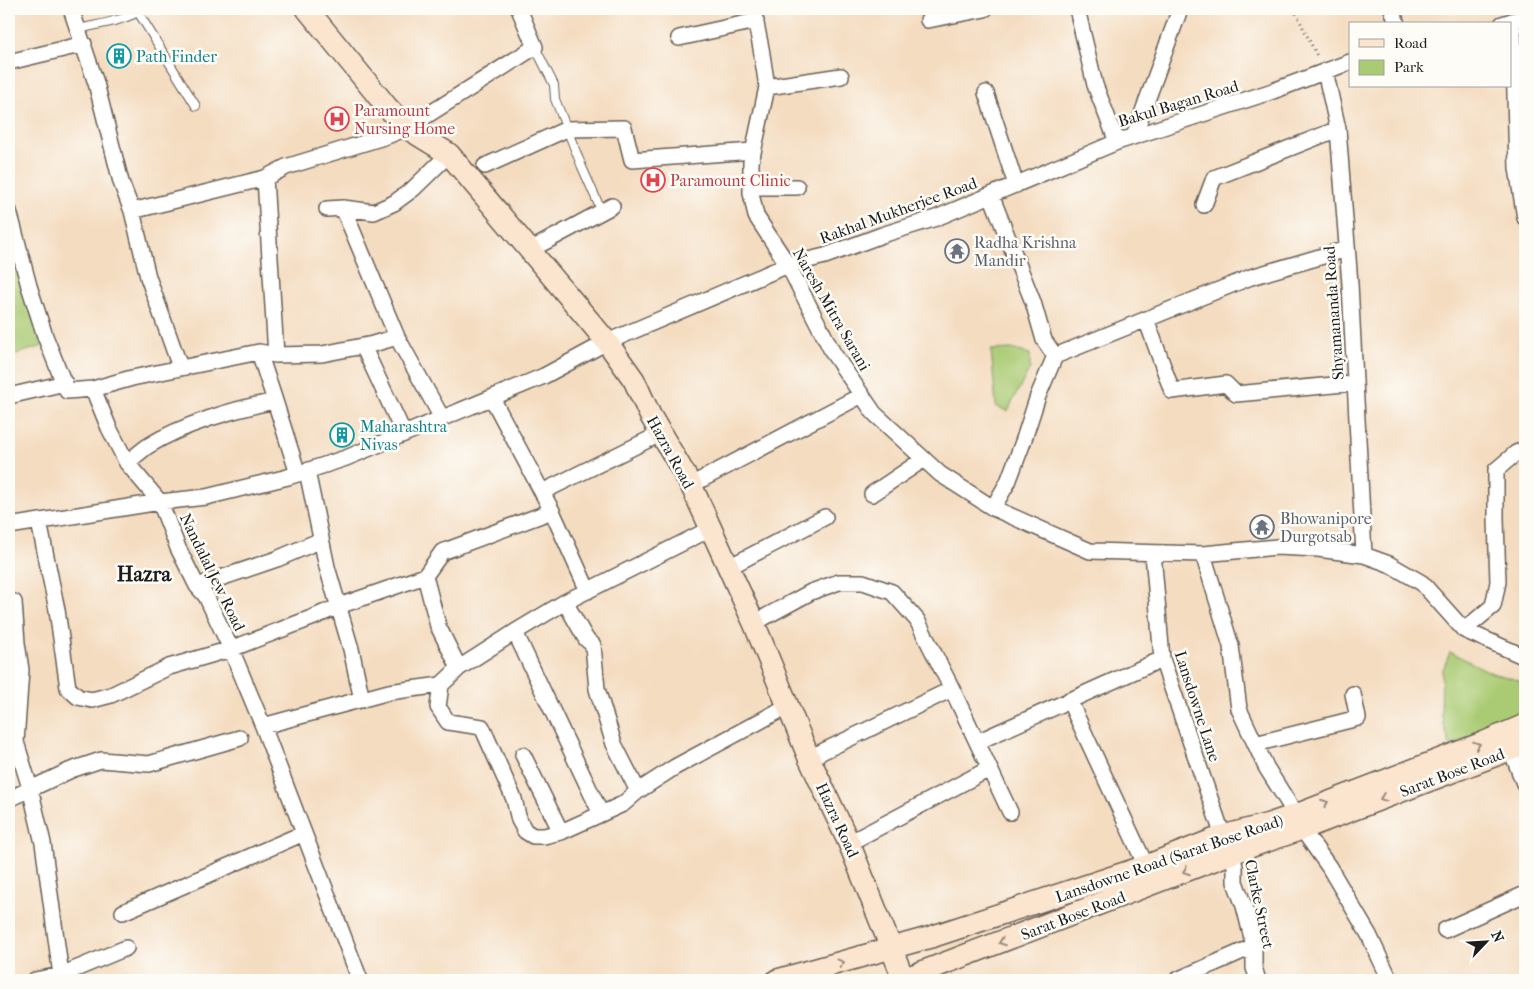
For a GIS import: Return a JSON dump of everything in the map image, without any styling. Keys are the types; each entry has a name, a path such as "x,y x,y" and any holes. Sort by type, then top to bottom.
{"main road":[{"name":"Hazra Road","path":"307,9 388,107 408,128 449,154 607,342 634,380 650,414 691,485 754,623 809,758 850,843 903,980"},
{"name":"Lansdowne Road (Sarat Bose Road)","path":"777,980 891,949 1146,866 1227,844 1270,824 1299,822 1525,725"},
{"name":"Sarat Bose Road","path":"1299,822 1518,747"},
{"name":"Sarat Bose Road","path":"903,980 1227,844"}],"street":[{"path":"71,9 96,83 121,182 132,211 148,277 180,367"},
{"path":"132,211 265,178 286,167 408,128 535,48 519,9"},
{"path":"928,20 985,9"},
{"name":"Bakul Bagan Road","path":"1077,9 1095,85 1117,142 1273,91 1349,62"},
{"path":"1392,9 1396,22"},
{"path":"1134,136 1181,10"},
{"path":"679,38 754,15"},
{"name":"Naresh Mitra Sarani","path":"754,15 767,87 751,162 751,192 756,216 788,265 833,353 874,413 940,474 993,508 1090,551 1203,554 1278,546 1364,555 1389,564 1422,583 1464,630 1525,657"},
{"path":"1516,18 1521,167 1525,218"},
{"path":"9,62 84,44"},
{"name":"Shyamananda Road","path":"1325,71 1338,128 1347,248 1364,555"},
{"path":"767,87 841,76"},
{"path":"986,93 1016,185"},
{"path":"485,166 567,129 624,128 632,160 753,151"},
{"path":"1204,205 1214,178 1338,128"},
{"name":"Rakhal Mukherjee Road","path":"9,526 160,502 206,497 302,473 346,458 544,376 607,342 788,265 825,256 936,218 1117,142"},
{"path":"327,209 343,208 374,212 394,203 413,189 449,154"},
{"path":"265,178 276,355"},
{"path":"751,187 797,187"},
{"path":"991,195 1033,302 1044,340 1055,356"},
{"path":"343,208 397,337 442,418"},
{"path":"530,250 607,209"},
{"path":"9,211 29,286 45,336 68,391 93,390 132,378 180,367 259,352 276,355 322,354 397,337"},
{"path":"993,508 1008,482 1038,396 1055,356 1251,277 1347,248"},
{"path":"1146,319 1172,391 1226,384 1236,394 1355,383"},
{"path":"363,346 404,434"},
{"path":"259,352 302,473 351,649 362,700"},
{"path":"9,396 65,383"},
{"name":"Nandalal Jew Road","path":"93,390 109,428 127,463 160,502 178,548 197,586 206,596 232,649 360,980"},
{"path":"691,485 862,395"},
{"path":"492,398 552,511 588,591"},
{"path":"127,463 148,446 174,432 245,407 275,401"},
{"path":"542,492 662,433"},
{"path":"1464,630 1492,606 1498,582 1496,470 1516,453 1525,449"},
{"path":"872,494 924,459"},
{"path":"39,522 57,610 68,688 78,697 92,700 111,695 169,667 232,649 339,606 424,576 442,552 552,511"},
{"path":"729,568 826,517"},
{"path":"710,529 564,602 459,668 441,685 438,706 448,722 482,728 514,799 519,820 525,831 533,836 544,836 561,832 623,804 638,791 675,767 788,706"},
{"path":"197,586 277,559 321,540"},
{"name":"Lansdowne Lane","path":"1153,553 1162,659 1227,844"},
{"path":"1203,554 1231,646 1239,709 1266,767 1299,822 1330,867 1369,935 1390,980"},
{"path":"424,576 438,626 459,668"},
{"path":"754,623 812,592 839,582 863,582 892,592 917,620 1010,812"},
{"path":"9,603 14,602 17,643 22,670 16,742 30,788 43,844 61,975"},
{"path":"564,602 586,639 593,645 597,689 614,744 638,791"},
{"path":"515,632 601,814"},
{"path":"977,742 1162,659"},
{"path":"263,726 389,692 441,685"},
{"path":"809,758 952,689"},
{"path":"1255,744 1358,718 1352,694"},
{"path":"1069,700 1146,866"},
{"path":"9,799 71,770 101,760 149,764 240,738"},
{"path":"1518,747 1525,786"},
{"path":"523,755 561,832"},
{"path":"850,843 990,769"},
{"path":"123,912 304,833"},
{"name":"Clarke Street","path":"1227,844 1235,867 1235,882 1244,906 1254,946 1254,968 1258,980"},
{"path":"1445,930 1525,894"},
{"path":"1177,980 1254,946"},
{"path":"35,980 61,975 126,948"}],"lane":[{"path":"79,29 118,19 140,10 196,106"},
{"path":"535,48 554,85 555,99 582,167 607,209"}],"path":[{"path":"1294,9 1325,71"}],"green space":[{"path":"9,238 43,346 9,356"},
{"path":"1011,349 1030,354 1030,369 1008,412 996,406 991,350"},
{"path":"1450,652 1492,673 1525,682 1525,718 1450,746 1441,714 1442,672"}],"place":[{"name":"Path Finder","path":"119,56"},
{"name":"Paramount Nursing Home","path":"337,119"},
{"name":"Paramount Clinic","path":"653,180"},
{"name":"Radha Krishna Mandir","path":"957,251"},
{"name":"Maharashtra Nivas","path":"342,435"},
{"name":"Bhowanipore Durgotsab","path":"1262,527"}],"district":[{"name":"Hazra","path":"144,574"}]}
